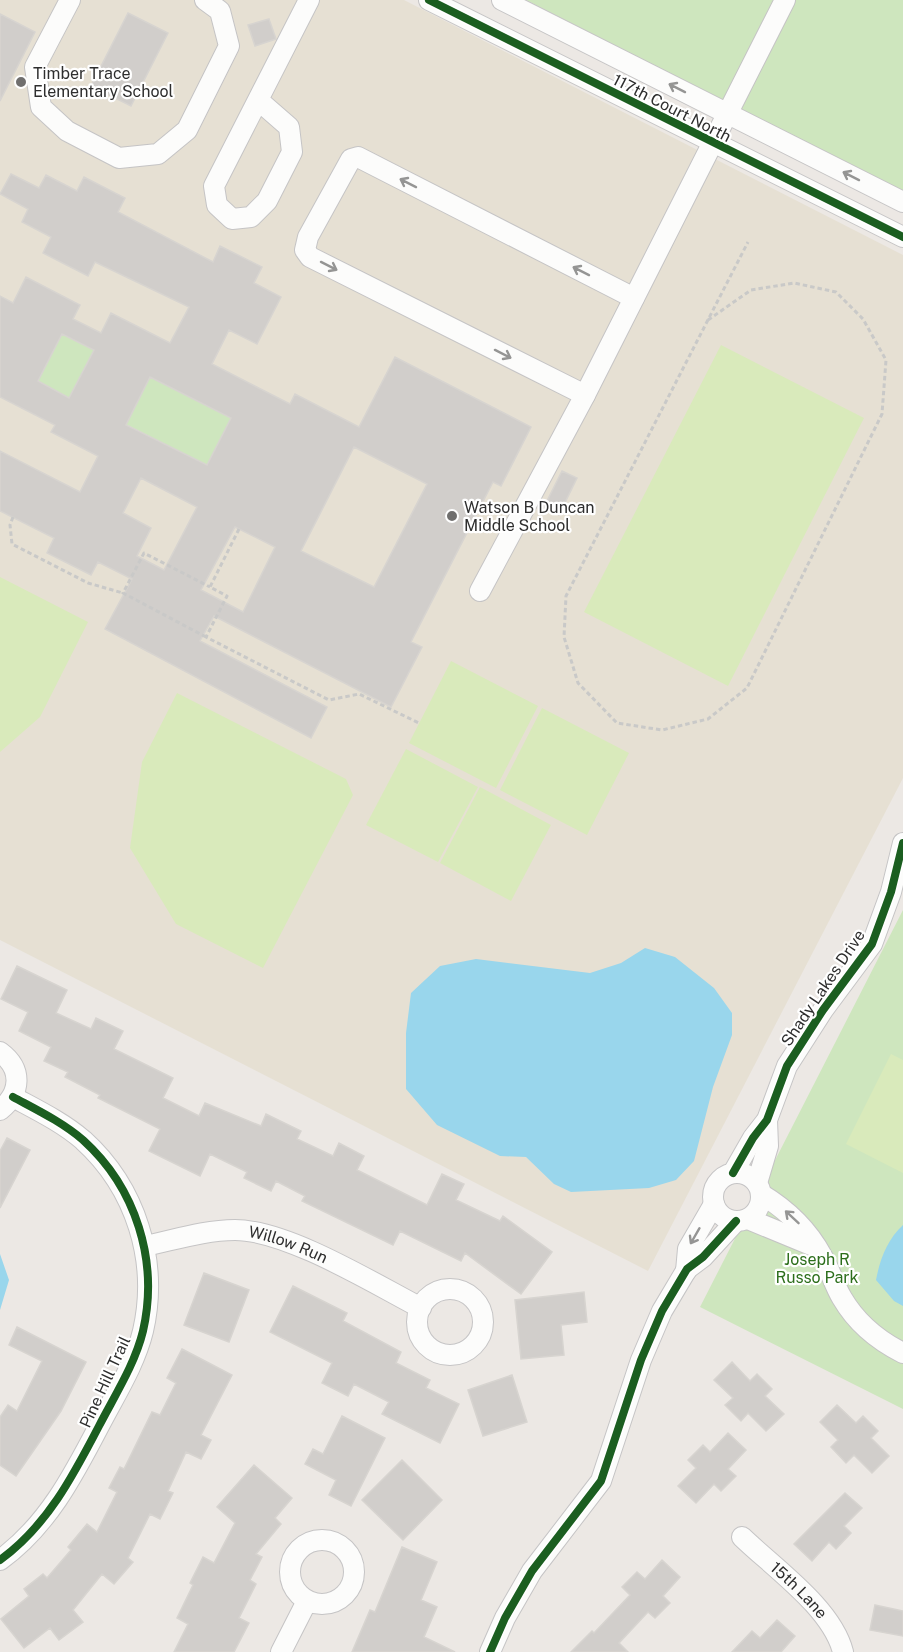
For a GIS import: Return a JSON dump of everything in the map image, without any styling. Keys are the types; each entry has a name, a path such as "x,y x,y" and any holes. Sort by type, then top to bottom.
{"street":[{"path":"70,0 35,67 41,107 67,131 119,158 158,154 187,130 229,46 220,11 205,0"},
{"path":"258,100 289,128 292,152 267,201 251,217 232,219 217,205 214,186 309,0"},
{"name":"117th Court North","path":"429,0 903,237"},
{"name":"117th Court North","path":"502,0 903,202"},
{"path":"480,591 585,395 785,0"},
{"path":"585,395 310,257 305,250 308,237 351,159 358,157 633,298"},
{"name":"Shady Lakes Drive","path":"733,1173 753,1138 767,1120 787,1066 823,1010 872,944 891,892 903,843"},
{"name":"Pine Hill Trail","path":"0,1052 10,1060 16,1070 18,1080 7,1103 58,1122 102,1160 127,1195 145,1246 148,1275 148,1304 143,1332 134,1359 72,1479 33,1532 0,1560"},
{"name":"Shady Lakes Drive","path":"759,1188 768,1146 767,1120"},
{"path":"816,1247 742,1220 722,1216 714,1204 713,1190 716,1184 733,1173 746,1174 802,1227 816,1247 842,1299 879,1341 903,1353"},
{"path":"490,1652 505,1618 532,1571 602,1481 641,1360 662,1311 686,1271 742,1220 759,1208 759,1188"},
{"path":"686,1271 688,1249 714,1204"},
{"name":"Willow Run","path":"145,1246 222,1230 266,1233 294,1244 421,1308"},
{"name":"15th Lane","path":"742,1537 824,1614 840,1637 843,1652"},
{"path":"281,1652 307,1601"}],"path":[{"path":"708,320 751,290 794,284 836,292 863,319 886,360 882,414 747,688 708,719 662,730 617,723 578,683 564,637 566,596 748,242"},
{"path":"13,517 10,525 12,544 88,584 123,593 329,700 358,694 419,723"},
{"path":"210,587 239,529"},
{"path":"123,593 144,553 227,596 206,637"}],"shaded area":[{"name":"Watson B Duncan Middle School","path":"0,0 404,0 903,255 903,778 648,1271 0,940"}],"green space":[{"path":"526,0 903,0 903,193"},
{"path":"62,334 94,350 69,398 38,381"},
{"path":"721,345 864,418 728,686 584,612"},
{"path":"124,364 231,418 207,465 100,411"},
{"path":"0,577 88,622 40,717 0,752"},
{"path":"451,661 538,706 496,788 409,743"},
{"path":"177,693 346,779 353,795 263,968 176,924 130,848 142,762"},
{"path":"542,708 629,753 587,835 500,790"},
{"path":"406,749 478,787 438,862 366,825"},
{"path":"480,787 551,825 511,901 440,863"},
{"name":"Joseph R Russo Park","path":"903,910 903,1409 700,1307"},
{"path":"891,1054 903,1060 903,1173 846,1144"}],"water":[{"path":"645,948 675,957 714,988 732,1013 732,1035 713,1087 694,1161 676,1180 649,1188 571,1192 554,1184 526,1157 500,1156 437,1125 406,1089 406,1033 411,993 440,966 476,959 590,973 621,963"},
{"path":"903,1225 903,1306 894,1301 876,1280 885,1250"},
{"path":"0,1254 9,1280 0,1310"}],"building":[{"path":"128,13 168,33 131,106 91,86"},
{"path":"0,14 35,32 0,101"},
{"path":"269,19 276,39 255,46 248,25"},
{"path":"11,174 39,188 46,175 77,191 84,177 125,198 118,212 213,262 220,246 262,267 254,283 281,297 257,344 229,330 212,364 290,404 295,394 359,427 395,357 531,427 501,486 493,482 411,642 422,647 391,707 214,616 200,641 327,707 311,738 105,629 132,579 98,562 91,575 47,553 54,538 0,511 0,451 80,492 98,456 51,432 55,425 0,397 0,296 13,303 26,277 80,305 73,319 101,333 111,313 170,343 189,307 95,262 88,276 43,253 51,237 22,222 28,209 0,194","holes":["62,334 94,350 69,398 38,381","150,377 231,418 207,465 126,425","354,447 427,484 374,587 301,551","141,478 197,507 164,570 137,556 151,528 123,513","235,527 275,547 243,612 201,590"]},
{"path":"562,471 577,478 559,515 544,507"},
{"path":"17,966 67,990 56,1013 91,1029 96,1018 123,1031 114,1049 173,1078 163,1098 199,1116 205,1103 261,1126 266,1114 301,1131 297,1139 333,1156 339,1143 364,1156 357,1170 427,1205 442,1174 464,1184 456,1200 500,1221 503,1216 552,1252 521,1294 465,1253 461,1261 400,1231 393,1245 302,1201 305,1196 276,1181 271,1191 244,1178 247,1172 210,1154 200,1176 149,1151 160,1129 98,1098 100,1095 65,1077 68,1072 44,1061 51,1047 19,1031 28,1012 1,999"},
{"path":"7,1138 30,1150 0,1208 0,1151"},
{"path":"204,1273 249,1290 229,1342 184,1325"},
{"path":"293,1286 347,1313 343,1321 401,1352 396,1363 430,1380 426,1388 459,1404 440,1443 382,1414 389,1402 354,1384 348,1396 322,1383 332,1363 270,1332"},
{"path":"584,1292 587,1322 561,1325 564,1355 521,1359 515,1300"},
{"path":"17,1327 86,1362 61,1411 16,1476 0,1465 0,1417 8,1405 17,1411 42,1361 9,1345"},
{"path":"182,1349 232,1375 201,1435 211,1440 201,1459 186,1452 168,1491 173,1493 160,1519 150,1514 128,1558 133,1562 114,1584 102,1574 73,1610 83,1622 59,1640 50,1628 24,1648 1,1619 29,1596 24,1589 43,1574 47,1578 71,1550 68,1547 87,1524 97,1532 117,1492 109,1488 120,1467 124,1469 152,1412 160,1415 176,1383 167,1378"},
{"path":"732,1362 750,1381 757,1374 772,1389 765,1396 784,1414 766,1431 748,1413 741,1421 725,1405 733,1398 714,1380"},
{"path":"512,1375 527,1422 483,1436 468,1390"},
{"path":"837,1405 856,1423 863,1416 878,1431 871,1438 889,1456 872,1473 854,1455 846,1463 831,1447 838,1440 820,1422"},
{"path":"342,1416 385,1438 351,1506 329,1495 336,1480 305,1464 313,1449 323,1454"},
{"path":"728,1433 746,1450 728,1469 736,1476 721,1491 714,1484 696,1503 678,1486 696,1468 688,1460 703,1445 710,1452"},
{"path":"402,1460 442,1500 403,1540 362,1500"},
{"path":"254,1465 292,1498 275,1518 281,1524 256,1554 262,1557 250,1580 256,1584 239,1618 249,1623 234,1652 174,1652 188,1624 177,1618 193,1585 190,1583 203,1557 214,1563 235,1523 217,1507"},
{"path":"845,1493 862,1508 844,1526 851,1533 836,1549 829,1542 812,1561 794,1544"},
{"path":"402,1547 437,1562 421,1600 437,1607 424,1637 455,1652 352,1652 370,1610 375,1612"},
{"path":"662,1560 680,1577 663,1596 670,1603 655,1618 648,1612 619,1643 628,1652 571,1652 592,1631 594,1633 630,1595 622,1587 637,1572 645,1579"},
{"path":"875,1605 903,1611 903,1636 870,1630"},
{"path":"777,1620 795,1636 781,1652 732,1652 752,1631 760,1638"}],"cycle path":[{"path":"429,0 903,237"},
{"path":"733,1173 753,1138 767,1120 787,1066 823,1010 872,944 891,892 903,843"},
{"path":"0,1560 32,1532 57,1499 124,1379 143,1331 148,1278 139,1227 117,1180 83,1140 49,1117 13,1097"},
{"path":"490,1652 505,1618 532,1571 601,1481 641,1360 662,1311 687,1269 703,1257 736,1221"}],"place":[{"name":"Timber Trace Elementary School","path":"21,82"},
{"name":"Watson B Duncan Middle School","path":"452,516"}]}
